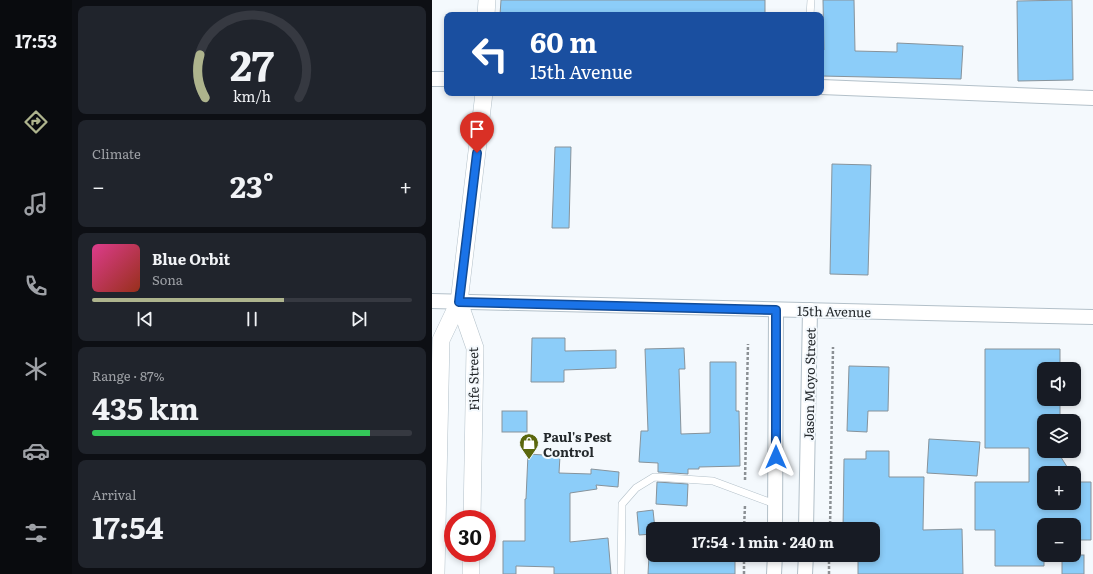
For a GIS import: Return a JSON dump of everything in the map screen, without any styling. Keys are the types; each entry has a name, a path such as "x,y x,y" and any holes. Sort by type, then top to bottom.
{"street":[{"path":"486,12 487,0"},
{"path":"432,79 444,79"},
{"path":"824,87 1093,98"},
{"path":"436,574 441,340 459,302 484,96"},
{"name":"15th Avenue","path":"432,302 1093,317"},
{"name":"Fife Street","path":"459,302 475,348 472,510"},
{"path":"775,522 776,310"},
{"name":"Jason Moyo Street","path":"806,522 810,310"},
{"path":"471,562 471,574"},
{"path":"774,562 774,574"},
{"path":"806,562 806,574"}],"lane":[{"path":"810,0 810,12"},
{"path":"621,574 622,504 636,488 654,477 713,481 775,504"}],"path":[{"path":"744,522 748,344"},
{"path":"830,522 833,347"},
{"path":"744,562 744,574"},
{"path":"829,562 829,574"}],"building":[{"path":"501,0 765,0 765,12 500,12"},
{"path":"823,0 854,0 855,51 897,52 897,43 963,46 961,79 824,76"},
{"path":"1072,0 1073,80 1018,81 1017,1"},
{"path":"555,147 571,147 569,228 552,228"},
{"path":"832,164 871,165 868,275 830,274"},
{"path":"532,338 565,338 565,351 616,350 616,368 564,370 564,382 531,382"},
{"path":"684,348 685,369 679,369 681,434 710,433 710,362 736,362 736,411 739,411 740,466 699,467 699,469 688,469 688,474 658,472 658,463 639,462 641,431 648,431 645,349"},
{"path":"985,349 1060,349 1060,362 1037,362 1037,406 1060,406 1060,414 1037,414 1037,458 1061,458 1067,466 1037,466 1037,510 1081,510 1081,482 1091,482 1091,540 1081,540 1081,518 1037,518 1037,562 1044,562 1044,566 995,566 995,530 975,530 975,482 1029,482 1029,448 985,448"},
{"path":"849,366 889,367 888,411 868,411 867,432 847,431"},
{"path":"502,411 527,411 527,432 502,432"},
{"path":"929,439 980,442 977,476 927,473"},
{"path":"866,451 889,451 889,477 924,477 923,530 962,529 963,574 858,574 858,562 880,562 880,522 843,522 844,459 866,459"},
{"path":"528,454 560,456 559,473 591,474 591,469 619,472 618,487 596,485 597,489 570,493 570,542 608,538 611,574 554,574 554,567 516,566 516,574 503,574 503,541 525,541 525,499"},
{"path":"657,482 688,484 687,506 656,504"},
{"path":"653,510 654,522 646,522 646,534 639,535 637,512"},
{"path":"1081,555 1084,555 1084,574 1062,574 1062,562 1081,562"},
{"path":"649,562 735,562 735,574 648,574"}],"place":[{"name":"Paul's Pest Control","path":"529,460"}],"route":[{"path":"477,153 459,302 776,310 776,457"}]}
